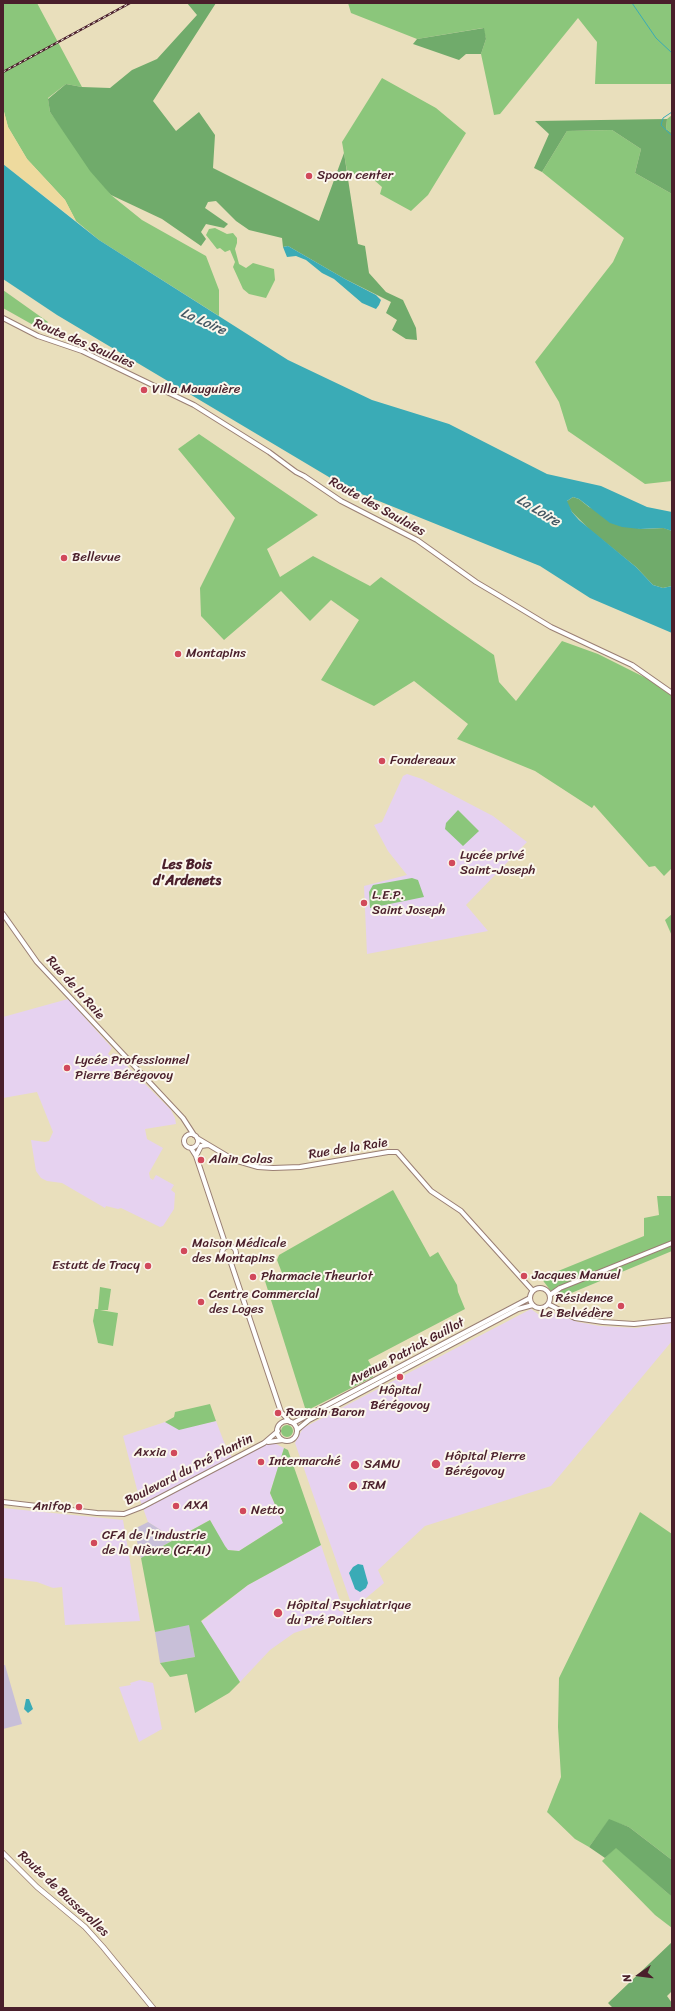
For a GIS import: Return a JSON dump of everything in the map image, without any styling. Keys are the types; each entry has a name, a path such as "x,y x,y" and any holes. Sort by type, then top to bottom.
{"main road":[{"name":"Route de Busserolles","path":"3,1853 37,1887 85,1928 103,1947 153,2008"}],"street":[{"name":"Route des Saulaies","path":"3,318 38,336 82,351 194,405 269,452 296,472 341,501 417,540 476,582 510,603 566,635 632,665 672,693"},
{"name":"Rue de la Raie","path":"3,914 37,962 187,1124 194,1135"},
{"path":"187,1124 186,1144 195,1146 207,1144"},
{"path":"187,1137 194,1135 207,1144"},
{"path":"198,1138 195,1146 196,1156 226,1246"},
{"name":"Rue de la Raie","path":"207,1144 234,1160 252,1165 273,1168 300,1167 388,1152 397,1152 431,1191 461,1211 533,1291"},
{"path":"196,1156 201,1146 207,1144"},
{"path":"547,1291 560,1288 672,1243"},
{"path":"226,1246 233,1247 235,1251 235,1255 230,1260"},
{"path":"226,1246 222,1251 222,1256 227,1260 230,1260"},
{"path":"230,1260 281,1412 278,1430 279,1436 283,1440 289,1441 294,1438 297,1430 292,1422 281,1412"},
{"path":"548,1304 540,1308 533,1305 530,1298 533,1291 540,1288 547,1291 550,1295"},
{"path":"548,1304 550,1295 560,1288"},
{"name":"Avenue Patrick Guillot","path":"292,1422 530,1298"},
{"path":"548,1304 575,1318 603,1322 634,1324 672,1320"},
{"name":"Avenue Patrick Guillot","path":"297,1430 309,1420 518,1310 533,1305"},
{"path":"280,1425 284,1422 292,1422"},
{"name":"Boulevard du Pré Plantin","path":"264,1443 278,1430"},
{"name":"Boulevard du Pré Plantin","path":"3,1502 97,1513 124,1514 142,1507 264,1443 272,1440 283,1440"}],"shaded area":[{"name":"Lycée privé Saint-Joseph","path":"407,774 422,779 493,816 527,842 466,905 488,931 367,954 364,886 407,875 388,851 374,825 382,822 403,776"},
{"name":"Lycée Professionnel Pierre Bérégovoy","path":"68,999 112,1048 108,1054 110,1056 114,1053 171,1110 175,1118 176,1124 145,1129 147,1139 163,1148 149,1173 150,1178 153,1180 156,1175 174,1185 171,1190 175,1193 174,1209 163,1226 160,1227 121,1208 118,1209 106,1206 105,1208 62,1183 47,1181 41,1178 36,1171 31,1140 45,1142 49,1141 53,1132 37,1092 3,1098 3,1017"},
{"name":"Hôpital Pierre Bérégovoy","path":"531,1309 542,1317 551,1312 578,1322 600,1326 636,1328 672,1323 672,1341 551,1486 425,1526 378,1570 384,1583 353,1609 295,1443 303,1428"},
{"path":"216,1421 224,1442 233,1459 264,1443 274,1443 284,1448 270,1493 283,1523 239,1551 228,1550 224,1546 210,1520 175,1539 148,1522 139,1497 123,1436 165,1422 179,1429"},
{"path":"3,1508 123,1520 140,1621 65,1625 62,1587 53,1588 37,1582 3,1578"},
{"path":"148,1522 175,1539 141,1558 134,1529"},
{"name":"Hôpital Psychiatrique du Pré Poitiers","path":"321,1545 341,1604 337,1607 339,1611 343,1611 345,1616 294,1633 270,1650 240,1682 201,1622 248,1585"},
{"path":"189,1624 195,1657 160,1663 155,1632"},
{"path":"3,1665 5,1665 22,1724 3,1729"},
{"path":"140,1680 153,1683 162,1729 139,1742 119,1687 131,1685 130,1683"}],"green space":[{"path":"3,3 37,3 82,87 66,84 48,98 50,112 111,195 142,220 206,256 219,290 219,316 99,240 76,221 65,200 27,159 8,127 3,108"},
{"path":"187,3 216,3 153,101 176,131 199,112 215,135 213,168 319,221 344,153 358,244 365,246 369,273 386,292 403,300 416,328 417,340 406,339 392,330 397,320 386,313 391,302 345,279 288,246 283,247 282,238 249,230 236,221 216,201 208,202 205,208 228,224 224,228 206,224 201,232 206,239 201,246 162,219 111,195 90,171 50,112 48,99 66,84 82,87 110,88 132,70 157,59 197,15"},
{"path":"348,3 672,3 672,84 595,84 597,42 578,18 500,114 494,115 481,54 486,39 483,28 417,39 351,13"},
{"path":"484,28 486,39 481,54 466,54 459,60 413,44 417,39"},
{"path":"382,78 436,108 466,133 428,195 411,211 380,194 382,187 366,173 363,178 347,171 342,142"},
{"path":"672,115 672,133 666,129 667,119"},
{"path":"667,119 666,129 672,133 672,194 635,173 641,149 612,130 567,131 542,172 534,168 549,134 535,121"},
{"path":"612,130 641,149 635,173 672,194 672,481 645,484 568,431 559,402 535,362 613,262 624,238 542,172 567,131"},
{"path":"215,228 227,234 233,233 237,238 235,249 239,264 246,268 253,263 274,269 275,280 266,298 249,294 243,289 233,267 235,262 230,250 225,252 220,248 217,249 206,235 209,229"},
{"path":"3,290 48,322 42,330 3,308"},
{"path":"199,434 318,515 267,549 280,577 313,556 370,586 381,577 494,655 499,682 516,701 562,641 598,654 650,680 672,696 672,868 664,876 655,866 649,867 594,805 592,808 535,771 457,739 468,724 414,681 374,706 321,680 359,620 331,600 310,621 281,591 224,640 201,616 200,588 235,518 178,449"},
{"path":"573,497 579,499 589,507 640,529 664,528 672,531 672,586 663,588 653,585 636,567 590,530 572,512 567,504 567,501"},
{"path":"458,810 479,831 463,846 445,829 446,823"},
{"path":"412,878 418,880 424,897 370,908 369,892 373,885"},
{"path":"672,914 672,936 665,920"},
{"path":"393,1190 430,1257 438,1252 457,1285 458,1292 465,1309 368,1360 373,1369 373,1377 306,1411 265,1281 282,1273 277,1260 279,1255"},
{"path":"657,1196 672,1196 672,1251 557,1299 541,1278 644,1236 644,1218 659,1215"},
{"path":"100,1287 111,1289 108,1310 100,1310 118,1313 113,1346 98,1343 93,1321 95,1309 98,1309"},
{"path":"210,1404 216,1421 179,1430 165,1422 174,1417 175,1412"},
{"path":"287,1425 291,1427 293,1431 291,1435 287,1437 283,1435 281,1431 283,1427"},
{"path":"284,1448 288,1450 321,1545 248,1585 201,1621 240,1682 229,1693 195,1713 187,1674 170,1677 160,1663 195,1657 189,1625 155,1632 141,1558 210,1520 228,1550 239,1551 283,1523 270,1493"},
{"path":"640,1512 672,1534 672,1860 629,1827 609,1820 589,1847 575,1839 547,1812 561,1777 558,1727 559,1678"},
{"path":"609,1819 629,1827 672,1860 672,1897 616,1848 605,1858 589,1847"},
{"path":"616,1847 672,1897 672,1928 655,1915 602,1861"},
{"path":"672,1942 672,1991 667,1996 672,2003 672,2008 613,2008 608,2003"}],"sand":[{"path":"3,108 8,127 27,159 65,200 76,221 3,164"}],"water":[{"name":"La Loire","path":"3,164 99,240 288,360 372,400 449,424 547,474 601,486 647,507 672,512 672,531 663,528 640,529 622,527 610,523 579,499 573,497 567,501 572,512 579,520 636,567 653,585 663,588 672,586 672,633 590,598 540,566 349,489 57,315 3,279"},
{"path":"288,246 376,295 381,300 379,305 376,309 362,303 334,279 322,273 306,260 296,256 287,257 283,247"},
{"path":"358,1564 363,1565 368,1583 366,1588 360,1592 355,1589 349,1573 353,1567"},
{"path":"26,1699 29,1699 33,1709 28,1713 24,1709"}],"waterway":[{"path":"632,3 656,38 672,53"},
{"path":"672,112 663,118 661,125 672,136"}],"railway":[{"path":"3,72 130,3"}],"place":[{"name":"Spoon center","path":"309,176"},
{"name":"Villa Mauguière","path":"144,390"},
{"name":"Bellevue","path":"64,558"},
{"name":"Montapins","path":"178,654"},
{"name":"Fondereaux","path":"382,761"},
{"name":"Lycée privé Saint-Joseph","path":"452,863"},
{"name":"L.E.P. Saint Joseph","path":"364,903"},
{"name":"Lycée Professionnel Pierre Bérégovoy","path":"67,1068"},
{"name":"Alain Colas","path":"201,1160"},
{"name":"Maison Médicale des Montapins","path":"184,1251"},
{"name":"Estutt de Tracy","path":"148,1266"},
{"name":"Jacques Manuel","path":"524,1276"},
{"name":"Pharmacie Theuriot","path":"253,1277"},
{"name":"Centre Commercial des Loges","path":"201,1302"},
{"name":"Résidence Le Belvédère","path":"621,1306"},
{"name":"Hôpital Bérégovoy","path":"400,1377"},
{"name":"Romain Baron","path":"278,1413"},
{"name":"Axxia","path":"174,1453"},
{"name":"Intermarché","path":"261,1462"},
{"name":"Hôpital Pierre Bérégovoy","path":"436,1464"},
{"name":"SAMU","path":"355,1465"},
{"name":"IRM","path":"353,1486"},
{"name":"AXA","path":"176,1506"},
{"name":"Anifop","path":"79,1507"},
{"name":"Netto","path":"243,1511"},
{"name":"CFA de l'industrie de la Nièvre (CFAI)","path":"94,1543"},
{"name":"Hôpital Psychiatrique du Pré Poitiers","path":"278,1613"}],"district":[{"name":"Les Bois d'Ardenets","path":"187,874"}]}
